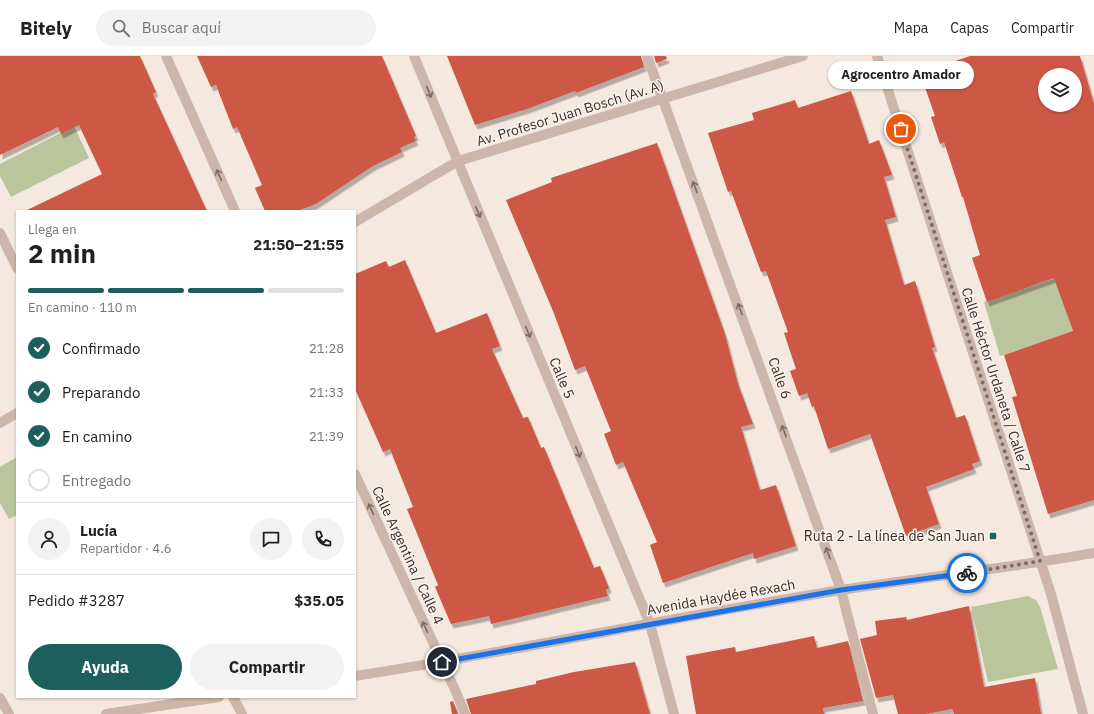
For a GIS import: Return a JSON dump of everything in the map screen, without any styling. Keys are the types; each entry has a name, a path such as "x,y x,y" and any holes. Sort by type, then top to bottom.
{"street":[{"path":"166,56 235,210"},
{"name":"Calle 5","path":"414,56 650,624 674,714"},
{"name":"Calle 6","path":"647,56 841,590 873,714"},
{"name":"Av. Profesor Juan Bosch (Av. A)","path":"356,221 458,161 664,100 803,56"},
{"name":"Calle Héctor Urdaneta / Calle 7","path":"877,56 1051,594 1083,714"},
{"path":"0,233 16,266"},
{"path":"0,422 16,414"},
{"name":"Calle Argentina / Calle 4","path":"356,476 465,714"},
{"name":"Avenida Haydée Rexach","path":"356,676 442,662 841,590 1094,553"},
{"path":"0,698 9,714"},
{"path":"106,714 212,698"},
{"path":"234,698 242,714"}],"green space":[{"path":"74,126 89,158 11,197 0,176 0,164"},
{"path":"1057,278 1073,332 1000,356 984,302"},
{"path":"16,458 16,516 9,519 0,503 0,467"},
{"path":"1028,596 1036,600 1040,607 1058,669 988,682 971,607"}],"building":[{"path":"0,56 140,56 156,92 153,94 207,210 27,210 102,174 79,125 61,134 58,127 0,155"},
{"path":"197,56 382,56 416,136 414,137 416,141 400,148 402,152 373,166 316,204 300,210 265,210 255,188 262,185 237,127 233,129 216,85 211,87"},
{"path":"447,56 641,56 644,67 576,93 575,91 527,109 475,125"},
{"path":"654,56 666,56 667,59 656,63"},
{"path":"970,56 1080,56 1094,104 1094,500 1048,514 1012,397 1017,396 1004,355 1073,331 1054,278 987,302 972,258 980,255 963,197 944,142 940,144 931,117 935,116 920,73"},
{"path":"851,91 869,144 879,140 892,175 884,177 896,217 885,220 904,285 915,281 935,347 932,348 956,418 965,415 980,461 972,464 974,469 926,487 939,524 906,536 870,434 828,449 814,406 812,407 807,393 799,396 790,371 796,369 784,333 788,332 766,271 761,272 731,191 728,192 708,133 754,120 752,113 795,100 798,108"},
{"path":"657,143 725,334 738,384 753,424 741,427 760,490 776,485 796,546 754,559 753,553 663,583 650,545 657,542 623,462 616,465 604,434 611,431 585,366 575,370 553,311 506,200 552,182 551,178"},
{"path":"405,260 436,333 487,313 500,346 492,349 523,418 528,417 541,448 544,447 594,568 600,566 609,588 606,590 608,596 491,624 489,616 451,624 435,587 438,585 407,509 413,507 390,449 383,452 356,391 356,274 386,261 389,267"},
{"path":"969,606 984,687 1035,678 1041,714 954,714 952,709 926,714 898,714 893,695 876,698 860,639 877,635 875,621 906,617 907,620"},
{"path":"814,636 817,648 848,641 863,701 823,708 824,714 696,714 686,656 735,647 736,652"},
{"path":"635,662 650,714 471,714 466,699 536,684 536,681 574,672"},
{"path":"453,701 458,714 452,714 450,702"}],"way so far":[{"path":"901,129 1040,561 967,573"}],"place":[{"name":"Agrocentro Amador","path":"901,129"},
{"name":"Ruta 2 - La línea de San Juan","path":"993,536"}],"route":[{"path":"442,662 841,590 967,573"}]}
